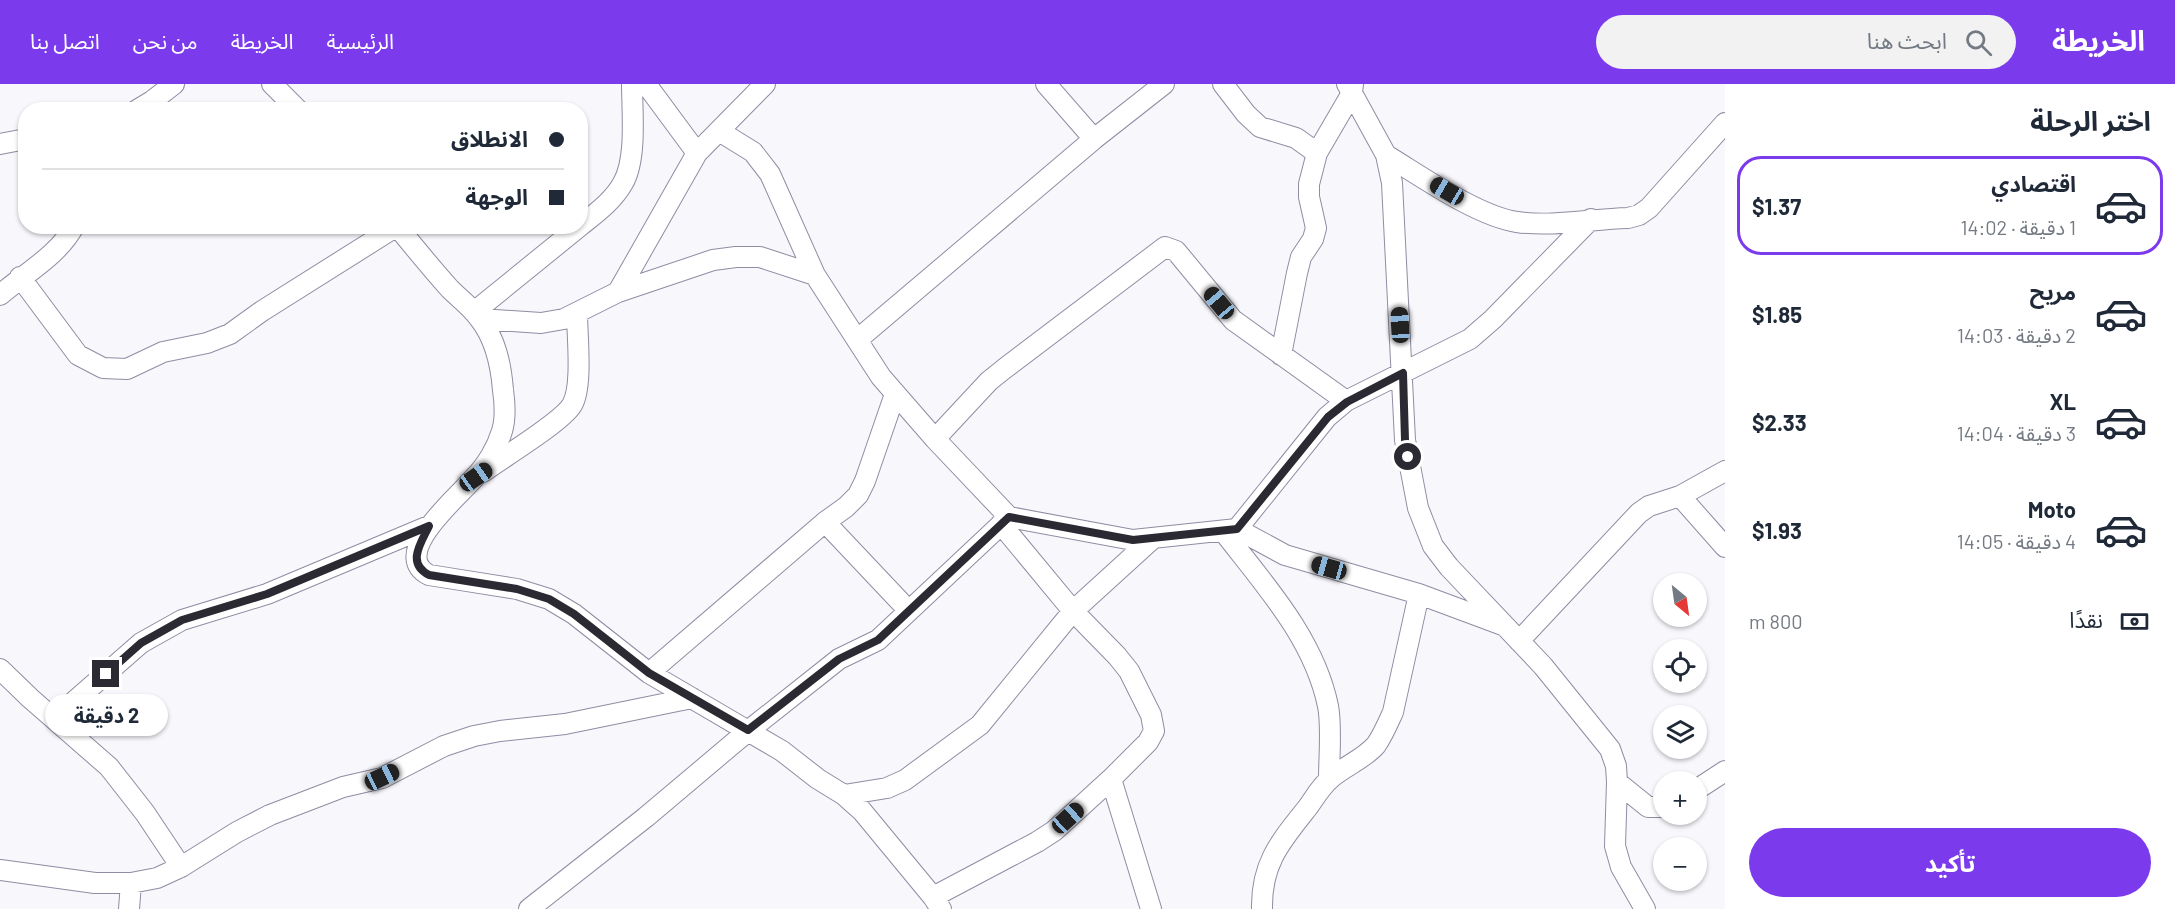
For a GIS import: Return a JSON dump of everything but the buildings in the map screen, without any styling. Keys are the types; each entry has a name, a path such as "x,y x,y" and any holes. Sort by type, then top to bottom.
{"street":[{"path":"150,102 174,84"},
{"path":"272,84 289,102"},
{"path":"588,220 606,206 624,182 631,156 632,84"},
{"path":"646,84 697,153"},
{"path":"618,292 697,153 765,84"},
{"path":"1046,84 1094,139"},
{"path":"857,340 1094,139 1164,84"},
{"path":"1223,84 1246,114 1260,127 1296,138 1317,153"},
{"path":"1281,355 1301,256 1313,239 1316,228 1309,184 1317,153 1351,87"},
{"path":"1351,87 1386,155 1392,183 1405,440 1418,508 1433,546 1449,567 1543,666 1610,749 1616,766 1617,782 1615,846 1621,867 1645,909"},
{"path":"1386,155 1491,216 1516,222 1544,224 1628,218 1649,208 1725,123"},
{"path":"404,234 451,290 477,316 497,351 505,407 502,431 491,455 476,477 429,526 417,551 417,563 421,571 429,575 517,589 549,599 574,614 649,673 782,751 818,779 844,795 862,812 937,903 1054,831 1148,742 1154,731 1151,715 1129,671 1073,611 1005,521 881,377 815,275 770,174 753,153 719,131"},
{"path":"0,144 18,141"},
{"path":"1230,530 1328,417 1347,402 1470,339 1493,319 1591,219"},
{"path":"0,295 20,277 55,252 68,234"},
{"path":"20,277 78,355 103,368 127,369 163,352 230,334 385,234"},
{"path":"477,316 571,234"},
{"path":"935,439 989,381 1165,247 1176,251 1233,320 1347,402"},
{"path":"477,316 541,324 564,319 618,292 712,261 736,257 760,257 815,275"},
{"path":"476,477 557,420 572,406 578,388 577,313"},
{"path":"649,673 858,495 895,394"},
{"path":"1520,641 1639,513 1649,506 1680,496 1725,471"},
{"path":"1680,496 1725,547"},
{"path":"1005,521 1133,540 1151,540 1230,530 1285,555 1419,594 1505,626"},
{"path":"529,909 646,817 748,730 839,659 878,640 1005,521"},
{"path":"825,522 909,611"},
{"path":"54,719 141,643 182,620 267,594 429,526"},
{"path":"1230,530 1295,627 1315,666 1328,707 1329,779"},
{"path":"844,795 887,788 904,780 980,725 1073,611 1151,540"},
{"path":"1262,909 1261,892 1265,873 1276,847 1329,779 1375,746 1385,730 1393,712 1419,594"},
{"path":"0,669 109,767 145,813 181,867"},
{"path":"0,870 94,883 131,883 157,878 181,867 237,832 270,815 343,787 382,777 444,746 500,730 566,724 692,698"},
{"path":"1707,783 1725,771"},
{"path":"1112,778 1151,909"},
{"path":"1617,782 1647,807 1653,807"},
{"path":"129,909 131,883"}],"route":[{"path":"106,674 141,643 182,620 267,594 429,526 417,551 417,563 421,571 429,575 517,589 549,599 574,614 649,673 748,730 839,659 878,640 1009,517 1133,540 1151,540 1237,529 1337,408 1403,373 1405,440 1408,457"}]}
